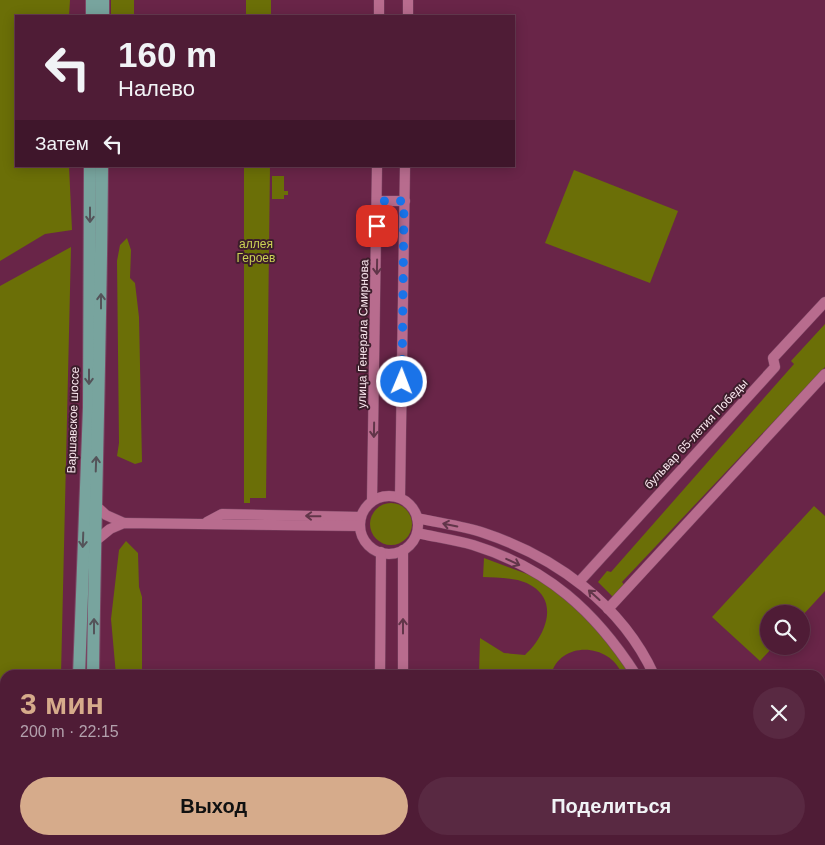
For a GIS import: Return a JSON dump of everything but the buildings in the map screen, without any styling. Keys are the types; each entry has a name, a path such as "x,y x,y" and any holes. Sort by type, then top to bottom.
{"main road":[{"path":"92,0 92,15"},
{"path":"103,0 103,15"},
{"name":"Варшавское шоссе","path":"79,670 89,407 90,167"},
{"name":"Варшавское шоссе","path":"93,670 102,167"}],"street":[{"path":"379,0 379,15"},
{"path":"408,0 408,15"},
{"name":"улица Генерала Смирнова","path":"372,501 377,167"},
{"path":"400,498 406,167"},
{"path":"377,201 404,201"},
{"name":"бульвар 65-летия Победы","path":"579,582 775,367 773,358 825,302"},
{"path":"608,609 825,374"},
{"path":"381,497 400,498 411,506 417,518 417,534 403,550 394,553 381,552 368,544 361,522 372,501 381,497"},
{"path":"95,505 106,515 124,523"},
{"path":"417,518 482,532 520,546 552,564 579,582 608,609 630,634 646,657 652,670"},
{"path":"94,542 114,527 124,523 204,523 241,519 361,522"},
{"path":"417,534 472,545 508,559 544,577 587,610 617,645 633,670"},
{"path":"403,550 403,670"},
{"path":"380,670 381,552"},
{"path":"544,577 552,564"},
{"path":"617,645 630,634"}],"green space":[{"path":"0,0 70,0 69,15 15,15 15,167 69,167 72,230 45,234 0,261"},
{"path":"111,0 134,0 134,15 111,15"},
{"path":"246,0 271,0 271,15 246,15"},
{"name":"аллея Героев","path":"244,167 270,167 266,498 250,498 250,503 244,503"},
{"path":"574,170 678,211 650,283 545,243"},
{"path":"272,176 284,176 284,191 288,191 288,195 284,195 284,199 272,199"},
{"path":"127,238 131,250 130,278 135,283 139,317 142,462 135,464 117,456 119,443 117,261 120,245"},
{"path":"71,247 61,670 0,670 0,286"},
{"path":"825,324 825,367 622,582 625,586 614,598 598,582 607,571 611,572 794,364 791,361"},
{"path":"391,503 406,509 412,524 406,539 391,545 376,539 370,524 376,509"},
{"path":"814,506 825,516 825,591 810,607 810,605 760,605 760,655 766,655 760,661 712,617"},
{"path":"126,541 138,553 139,587 142,597 142,670 116,670 111,619 119,550"},
{"path":"484,558 546,581 587,615 629,670 619,670 608,657 586,650 575,651 564,656 553,670 479,670 480,638 504,653 525,655 532,648 543,630 547,611 541,593 527,583 508,578 483,577"}],"route":[{"path":"377,226 377,201 404,201 402,382"}]}
